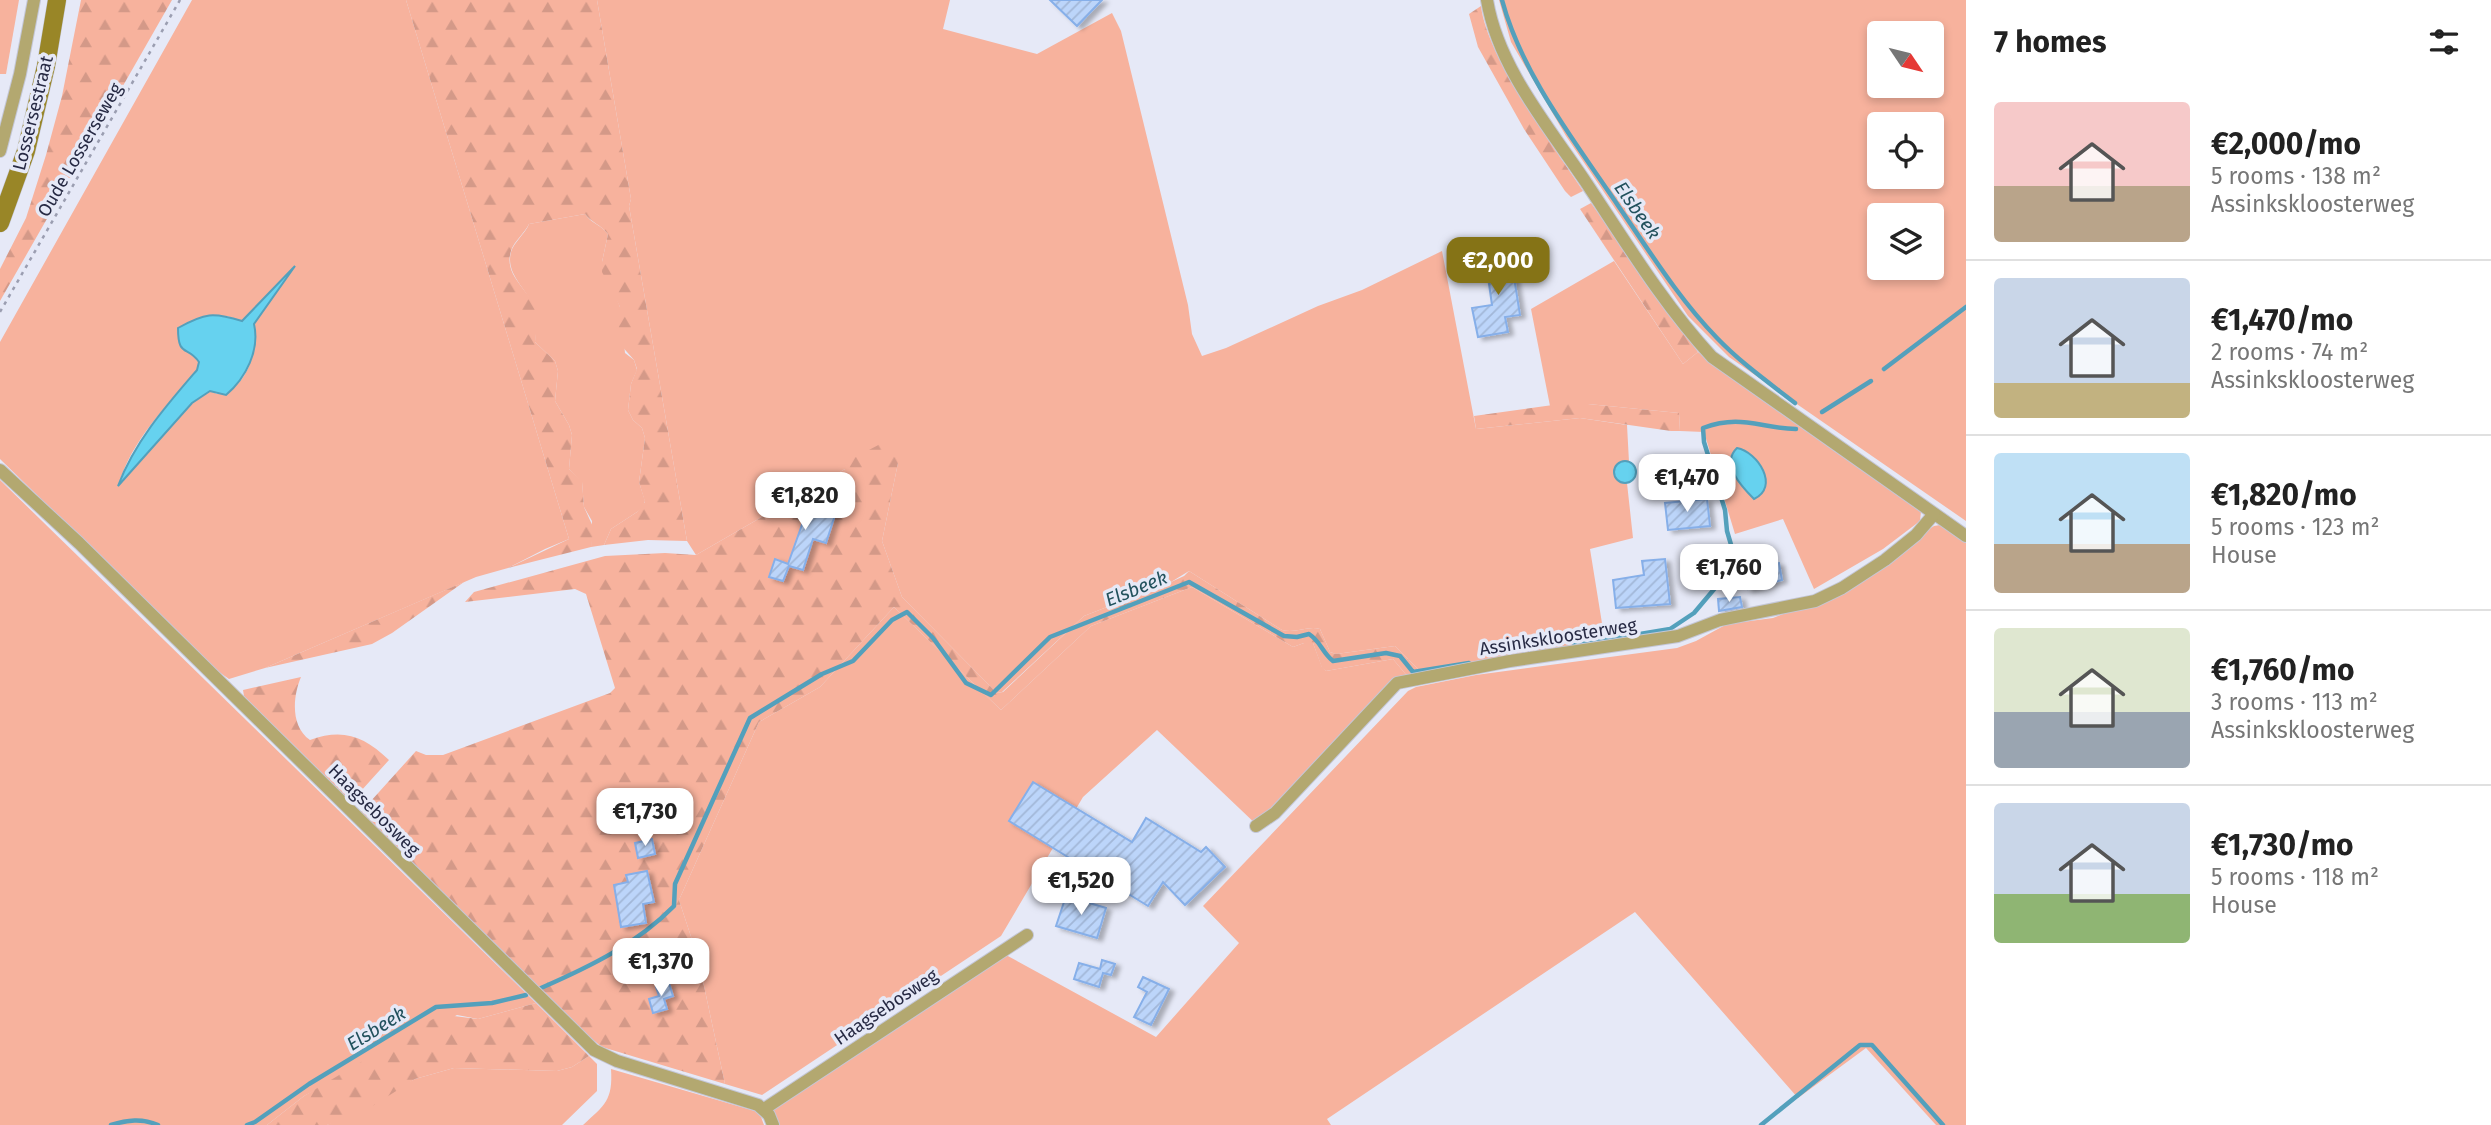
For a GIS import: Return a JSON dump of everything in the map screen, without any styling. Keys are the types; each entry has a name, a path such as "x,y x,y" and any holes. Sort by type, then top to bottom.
{"main road":[{"name":"Lossersestraat","path":"0,223 26,151 58,0"}],"street":[{"name":"Lossersestraat","path":"0,150 20,75 34,0"},
{"path":"1487,0 1496,36 1524,90 1643,269 1695,339 1712,357 1966,536"},
{"name":"Haagsebosweg","path":"0,470 79,543 594,1050 617,1061 764,1108 1027,935"},
{"name":"Assinkskloosterweg","path":"1256,826 1275,813 1397,682 1510,661 1678,636 1720,620 1815,601 1842,588 1885,559 1916,535 1934,514"},
{"path":"764,1108 773,1125"}],"path":[{"name":"Oude Losserseweg","path":"0,312 180,0"}],"green space":[{"path":"0,0 19,0 6,74 0,74"},
{"path":"81,0 172,0 0,301 0,269 26,218 46,155 62,96"},
{"path":"192,0 406,0 569,539 508,568 476,577 265,668 229,679 0,459 0,342","holes":["291,271 254,324 252,358 240,382 217,394 211,391 192,403 119,484 141,438 197,371 200,362 196,357 227,316 242,321"]},
{"path":"406,0 597,0 631,199 629,206 687,541 648,540 604,545 611,529 637,512 645,502 639,482 645,438 642,428 633,420 628,410 631,384 637,369 634,360 620,344 620,307 602,272 608,234 585,214 529,224 512,247 510,260 514,275 536,310 535,342 555,361 558,371 555,401 572,435 569,469 582,481 584,507 594,529 591,547 508,568 569,539"},
{"path":"597,0 950,0 943,29 1037,54 1112,13 1121,31 1188,305 1192,334 1202,356 1362,290 1442,251 1476,429 1580,418 1627,425 1629,462 1621,462 1615,468 1615,477 1621,483 1627,483 1633,538 1590,549 1606,648 1423,674 1395,646 1336,654 1330,652 1320,629 1282,630 1189,571 1171,582 1084,616 1002,692 997,693 902,597 882,541 898,463 845,469 696,555 687,541 629,206 631,199"},
{"path":"1499,0 1966,0 1966,521 1729,357 1688,316 1566,136 1511,42"},
{"path":"1481,6 1495,50 1508,75 1583,191 1571,197 1565,191 1524,129 1478,47 1469,14"},
{"path":"1591,203 1698,352 1683,364 1580,209"},
{"path":"585,214 608,234 602,262 620,307 625,353 634,360 637,370 631,384 628,410 633,420 642,428 645,438 639,482 645,501 643,507 611,529 604,545 591,547 592,521 584,507 582,482 569,469 572,435 555,401 558,371 555,361 535,342 533,309 512,271 510,259 512,248 529,224"},
{"path":"1614,261 1683,364 1698,352 1834,451 1918,507 1921,511 1920,521 1883,549 1814,589 1783,519 1735,534 1704,432 1680,431 1679,413 1588,404 1550,406 1531,309"},
{"path":"1560,404 1588,404 1679,413 1680,431 1580,418 1476,429 1474,416"},
{"path":"886,441 898,463 882,541 902,597 997,693 1003,692 1084,616 1171,582 1189,571 1282,630 1320,629 1330,652 1336,654 1395,646 1423,674 1408,677 1393,659 1326,671 1322,668 1313,643 1293,647 1192,587 1091,626 1001,710 894,607 820,687 759,722 679,900 698,958 725,1084 602,1047 578,1028 361,812 416,751 426,755 443,755 610,693 615,688 586,594 575,589 465,602 474,592 605,556 665,553 696,555 845,469 844,463"},
{"path":"0,480 536,1003 478,1019 457,1015 304,1096 267,1125 0,1125"},
{"path":"1940,525 1966,540 1966,1125 1936,1125 1866,1048 1798,1098 1635,912 1327,1119 1331,1125 778,1125 773,1109 1006,955 1156,1037 1239,943 1203,906 1408,691 1476,675 1677,648 1727,624 1773,618 1821,599 1934,526"},
{"path":"464,582 372,644 265,668"},
{"path":"1192,587 1293,647 1313,643 1326,671 1393,659 1408,677 1260,828 1157,730 1083,797 1001,936 762,1095 725,1084 698,958 679,900 759,722 820,687 894,607 1001,710 1091,626"},
{"path":"301,677 296,693 296,719 310,740 322,736 352,736 371,745 389,760 351,802 244,696 243,690"},
{"path":"536,1003 589,1056 572,1067 557,1071 454,1068 415,1079 360,1114 327,1125 267,1125 304,1096 433,1019 446,1015 478,1019"},
{"path":"589,1056 597,1064 597,1091 562,1125 327,1125 415,1079 454,1068 557,1071 572,1067"},
{"path":"611,1069 755,1111 764,1125 583,1125 609,1095"}],"water":[{"path":"295,266 254,324 253,353 240,380 226,395 210,391 192,403 118,486 142,439 197,370 199,362 181,347 178,328 195,319 209,316 224,316 242,321"},
{"path":"1737,448 1752,456 1766,479 1762,494 1754,499 1739,482 1732,468 1732,454"},
{"path":"1625,461 1633,464 1636,472 1633,480 1625,483 1617,480 1614,472 1617,464"}],"building":[{"path":"1050,0 1102,0 1077,26"},
{"path":"1510,252 1520,315 1505,317 1508,332 1478,337 1472,308 1492,305 1485,256"},
{"path":"797,487 809,490 805,502 836,512 826,543 813,539 803,570 789,566 783,581 769,577 775,559 788,564 804,519 788,514"},
{"path":"1707,499 1710,526 1668,530 1665,503"},
{"path":"1757,557 1759,565 1779,563 1782,580 1748,589 1742,560"},
{"path":"1665,559 1670,604 1616,608 1613,580 1644,575 1642,561"},
{"path":"1740,597 1742,607 1719,611 1718,599"},
{"path":"1033,782 1132,842 1146,818 1201,852 1206,847 1225,867 1185,905 1163,882 1148,906 1009,821"},
{"path":"652,839 655,854 638,858 635,843"},
{"path":"647,871 654,902 643,904 646,923 621,927 614,885 628,882 626,875"},
{"path":"1066,896 1106,908 1097,938 1056,926"},
{"path":"1102,960 1115,964 1111,975 1103,973 1099,987 1074,979 1079,963 1100,969"},
{"path":"1143,977 1169,989 1151,1025 1134,1017 1147,992 1138,987"},
{"path":"669,983 673,996 664,999 667,1009 653,1013 649,999 659,996 656,987"}],"waterway":[{"name":"Elsbeek","path":"1502,0 1511,28 1536,82 1665,275 1726,347 1795,403"},
{"path":"1884,369 1966,307"},
{"path":"1822,412 1871,381"},
{"name":"Elsbeek","path":"1574,645 1670,629 1694,613 1721,581 1732,548 1725,510 1704,442 1703,428 1739,422 1796,429"},
{"name":"Elsbeek","path":"541,988 594,963 628,943 660,920 674,906 675,884 750,718 822,674 853,661 892,620 907,612 933,638 966,683 991,695 1050,637 1189,582 1284,636 1309,634 1333,661 1386,653 1400,656 1413,672 1469,663"},
{"name":"Elsbeek","path":"247,1125 436,1007 492,1003 526,995"},
{"path":"1761,1125 1860,1045 1872,1045 1943,1125"},
{"name":"Elsbeek","path":"111,1125 134,1120 158,1125"}]}
